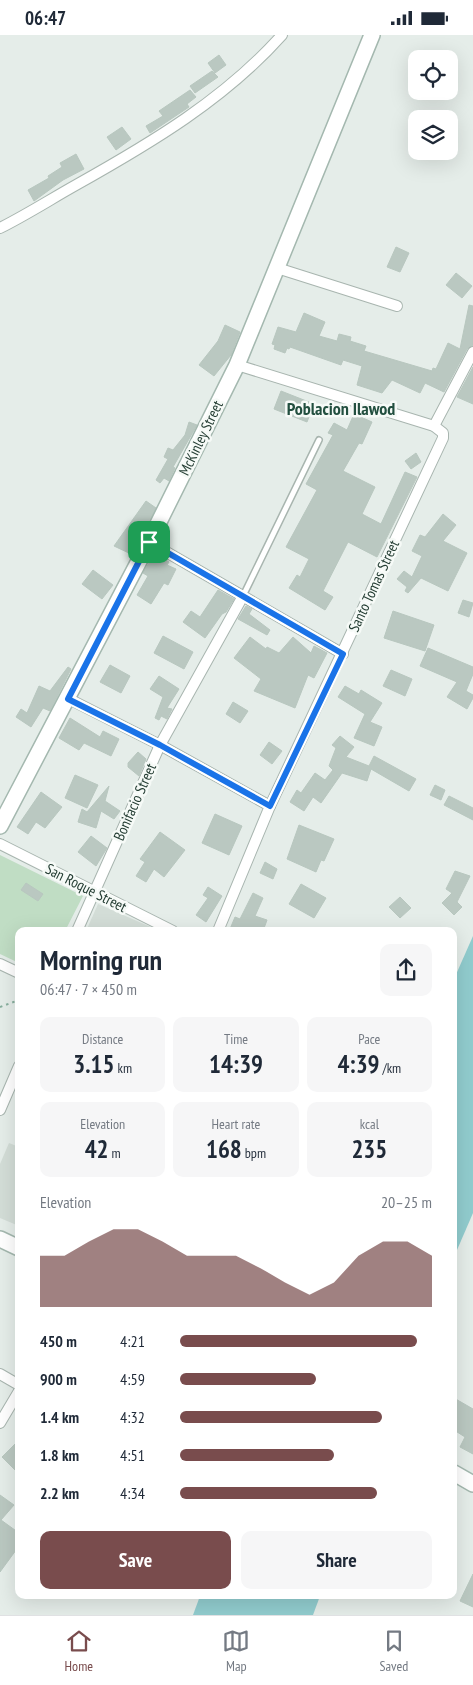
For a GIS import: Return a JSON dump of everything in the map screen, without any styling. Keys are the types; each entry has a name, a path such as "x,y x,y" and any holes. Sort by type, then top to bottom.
{"street":[{"path":"0,228 126,157 204,106 262,57 282,35"},
{"name":"McKinley Street","path":"0,826 149,542 237,365 372,35"},
{"path":"277,268 397,305"},
{"path":"237,365 434,426 473,352"},
{"name":"Santo Tomas Street","path":"220,927 270,806 443,439 443,433 434,426"},
{"path":"149,542 343,654"},
{"name":"Bonifacio Street","path":"79,927 160,745 243,596"},
{"path":"68,699 160,745 270,806"},
{"name":"San Roque Street","path":"0,844 165,927"},
{"path":"0,964 15,971"},
{"path":"0,1110 15,1075"},
{"path":"0,1239 15,1246"},
{"path":"0,1374 15,1383"},
{"path":"0,1423 15,1398"},
{"path":"457,1475 473,1484"}],"lane":[{"path":"243,596 319,440"}],"path":[{"path":"0,1007 15,1001"}],"shaded area":[{"path":"98,904 151,927 88,927"},
{"path":"9,1143 15,1145 15,1224 0,1218 0,1164"}],"green space":[{"path":"0,855 83,896 67,927 15,927 15,961 0,954"}],"water":[{"path":"473,936 473,1213 457,1250 457,972"},
{"path":"199,1599 319,1599 313,1615 193,1615"}],"building":[{"path":"219,55 226,65 215,73 208,63"},
{"path":"212,71 218,77 195,93 190,86"},
{"path":"190,90 196,97 187,104 189,107 150,133 146,126 163,116 159,111"},
{"path":"122,127 131,139 116,150 107,137"},
{"path":"76,154 84,169 63,180 34,201 28,190 49,178 48,176 62,167 60,163"},
{"path":"396,247 409,253 400,272 387,267"},
{"path":"456,273 472,286 462,298 446,285"},
{"path":"469,305 473,306 473,345 467,349 444,392 425,383 420,393 392,380 382,393 357,385 362,366 343,360 341,365 290,347 289,349 287,348 285,353 274,349 275,345 272,344 278,327 296,332 304,313 325,322 319,336 337,341 339,334 351,337 350,341 366,346 364,351 432,371 433,368 436,369 448,343 460,349"},
{"path":"225,325 240,332 231,355 214,376 199,365 218,341"},
{"path":"473,367 473,404 457,397"},
{"path":"281,391 314,404 307,422 274,409"},
{"path":"354,414 372,422 362,444 359,443 343,471 375,487 362,514 381,524 405,472 417,477 377,557 348,542 323,591 333,597 325,610 289,588 297,575 300,577 309,559 286,547 317,490 306,484 333,435 328,433 334,423 347,430"},
{"path":"189,422 197,425 173,467 175,468 169,481 164,478 160,483 156,480 168,459 164,457 168,448 173,450 185,435"},
{"path":"416,453 421,462 411,469 405,461"},
{"path":"146,501 156,508 131,554 114,546"},
{"path":"443,514 456,525 443,541 467,553 448,591 421,578 408,593 405,591 407,587 397,579 404,571 412,577 422,556 412,551 420,535 425,537"},
{"path":"155,553 169,562 167,565 176,569 168,585 164,583 151,604 137,595 148,576 143,573"},
{"path":"93,570 113,585 102,599 82,584"},
{"path":"218,590 234,599 205,638 183,622 191,611 200,617"},
{"path":"463,600 473,603 469,617 458,613"},
{"path":"246,606 252,609 249,614 270,630 267,635 238,619"},
{"path":"393,611 434,625 425,651 384,638"},
{"path":"163,636 193,652 184,669 154,653"},
{"path":"250,637 266,649 267,647 279,653 293,637 311,653 314,646 327,653 314,678 308,675 295,708 254,691 261,679 234,658"},
{"path":"428,648 473,667 473,674 466,691 473,695 473,698 467,709 447,697 457,682 420,666"},
{"path":"110,665 130,676 121,693 100,682"},
{"path":"68,667 71,669 50,711 43,708 31,727 16,717 21,709 27,713 39,686 50,691"},
{"path":"391,670 412,679 405,696 383,686"},
{"path":"159,676 179,689 167,708 172,709 167,719 161,716 159,720 155,718 163,697 150,689"},
{"path":"345,686 359,694 361,690 382,703 370,722 382,727 374,746 354,738 365,714 338,697"},
{"path":"233,702 248,711 240,723 226,714"},
{"path":"70,718 100,737 103,731 119,739 111,756 84,743 79,750 59,738"},
{"path":"340,736 354,747 346,757 369,766 374,756 416,779 409,791 371,769 367,781 342,773 321,803 313,797 304,811 290,802 297,790 301,793 315,773 325,780 333,770 329,766 336,748 332,745"},
{"path":"269,742 282,751 272,764 260,755"},
{"path":"138,752 146,759 139,776 128,767 128,763"},
{"path":"75,775 98,785 87,808 65,798"},
{"path":"435,785 445,790 441,800 430,795"},
{"path":"109,786 105,801 120,811 114,819 101,811 96,828 78,822 82,809 87,812"},
{"path":"41,792 62,807 45,828 36,822 28,834 17,827"},
{"path":"449,796 473,808 473,820 444,805"},
{"path":"215,814 242,826 229,855 202,843"},
{"path":"299,825 334,839 324,861 321,860 316,872 287,859"},
{"path":"160,832 185,850 164,877 154,869 146,882 136,876 145,862 140,859"},
{"path":"91,836 107,848 96,866 78,852"},
{"path":"265,862 277,869 273,879 260,873"},
{"path":"455,871 470,876 457,902 462,907 454,915 442,903 452,893 446,889"},
{"path":"26,883 43,894 38,901 21,890"},
{"path":"301,884 326,898 314,918 289,904"},
{"path":"208,887 222,896 206,922 196,915 208,898 203,895"},
{"path":"253,893 263,898 255,916 267,920 264,927 231,927 235,917 240,919"},
{"path":"400,897 411,908 400,918 389,907"},
{"path":"457,1400 473,1409 473,1454 460,1447 465,1437 457,1432"},
{"path":"15,1444 15,1470 2,1457"},
{"path":"0,1495 14,1505 1,1520 15,1530 15,1551 0,1572"},
{"path":"473,1574 473,1607 460,1601"}],"district":[{"name":"Poblacion Ilawod","path":"341,409"}],"route":[{"path":"149,542 343,654 270,806 160,745 68,699 149,542"}]}
